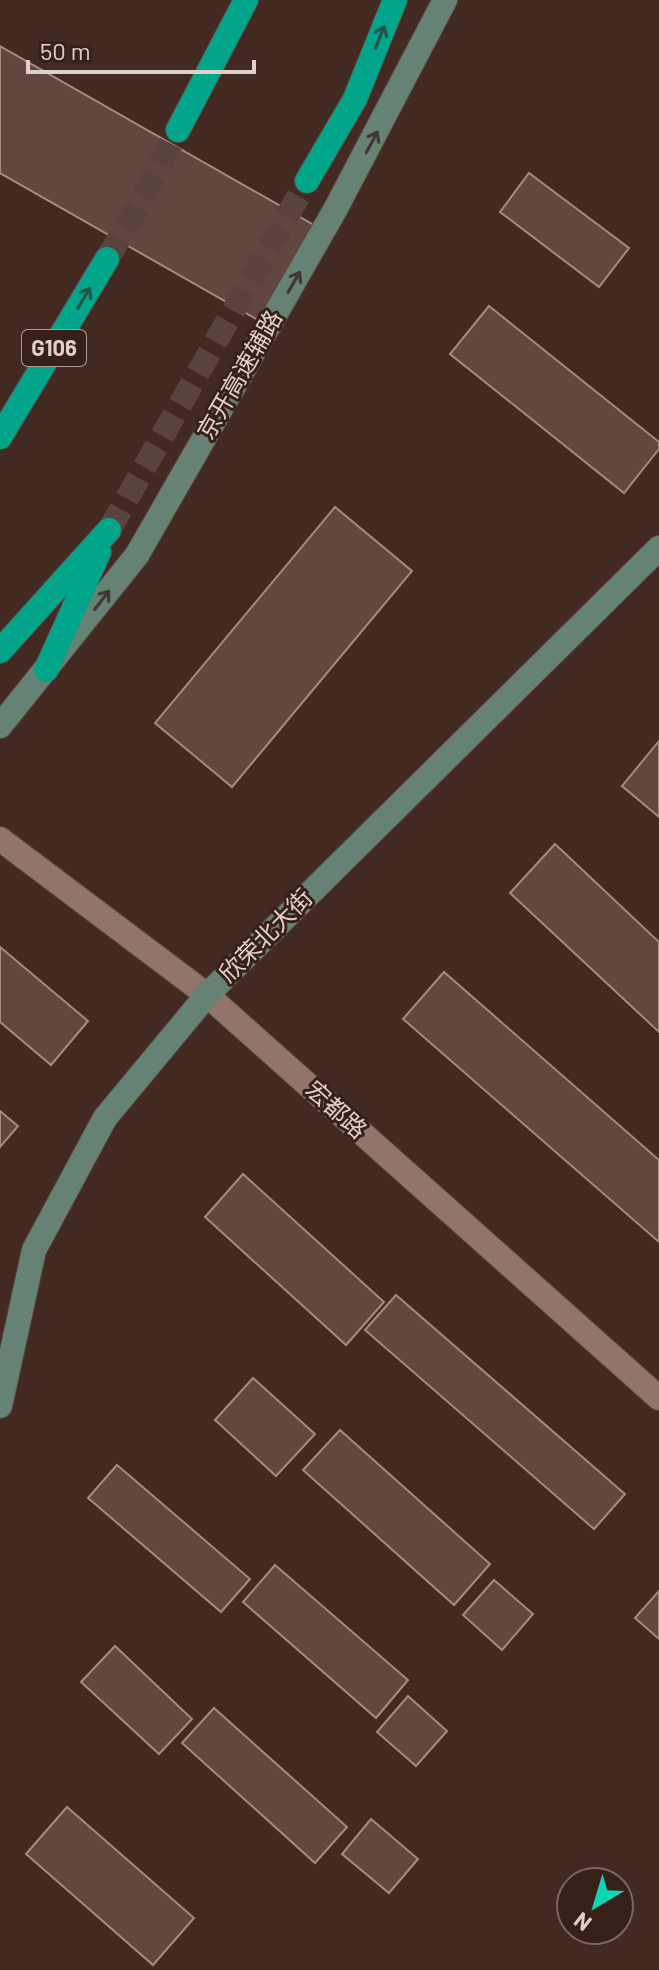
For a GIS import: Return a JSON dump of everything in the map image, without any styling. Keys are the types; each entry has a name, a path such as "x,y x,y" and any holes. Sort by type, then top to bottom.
{"highway":[{"path":"178,130 246,0"},
{"path":"307,181 355,99 395,0"},
{"name":"G106","path":"0,437 107,259"},
{"path":"0,651 109,530 46,670"}],"street":[{"name":"京开高速辅路","path":"0,726 137,555 335,210 445,0"},
{"name":"欣荣北大街","path":"0,1406 34,1250 105,1118 207,995 659,548"},
{"name":"宏都路","path":"0,839 207,995 659,1398"}],"building":[{"path":"0,46 333,236 279,332 0,173"},
{"path":"529,173 629,248 599,287 500,212"},
{"path":"489,306 659,442 659,449 624,493 450,354"},
{"path":"335,507 412,571 232,787 155,723"},
{"path":"659,741 659,817 622,786"},
{"path":"555,844 659,942 659,1032 510,893"},
{"path":"0,947 88,1021 51,1065 0,1022"},
{"path":"444,972 659,1160 659,1242 403,1019"},
{"path":"0,1111 18,1126 0,1147"},
{"path":"243,1174 384,1302 346,1345 205,1217"},
{"path":"396,1295 625,1494 594,1529 365,1330"},
{"path":"253,1378 315,1434 276,1476 215,1420"},
{"path":"340,1430 490,1564 454,1605 303,1470"},
{"path":"117,1465 250,1579 221,1612 88,1498"},
{"path":"275,1565 408,1680 376,1718 243,1602"},
{"path":"494,1580 533,1614 502,1650 463,1615"},
{"path":"659,1591 659,1639 635,1618"},
{"path":"115,1646 192,1719 159,1754 81,1682"},
{"path":"408,1696 447,1731 416,1766 377,1732"},
{"path":"214,1708 347,1827 315,1863 182,1743"},
{"path":"67,1807 194,1918 153,1965 26,1854"},
{"path":"371,1819 418,1859 389,1893 342,1854"}],"tunnel":[{"path":"107,259 178,130"},
{"path":"109,530 307,181"}]}
